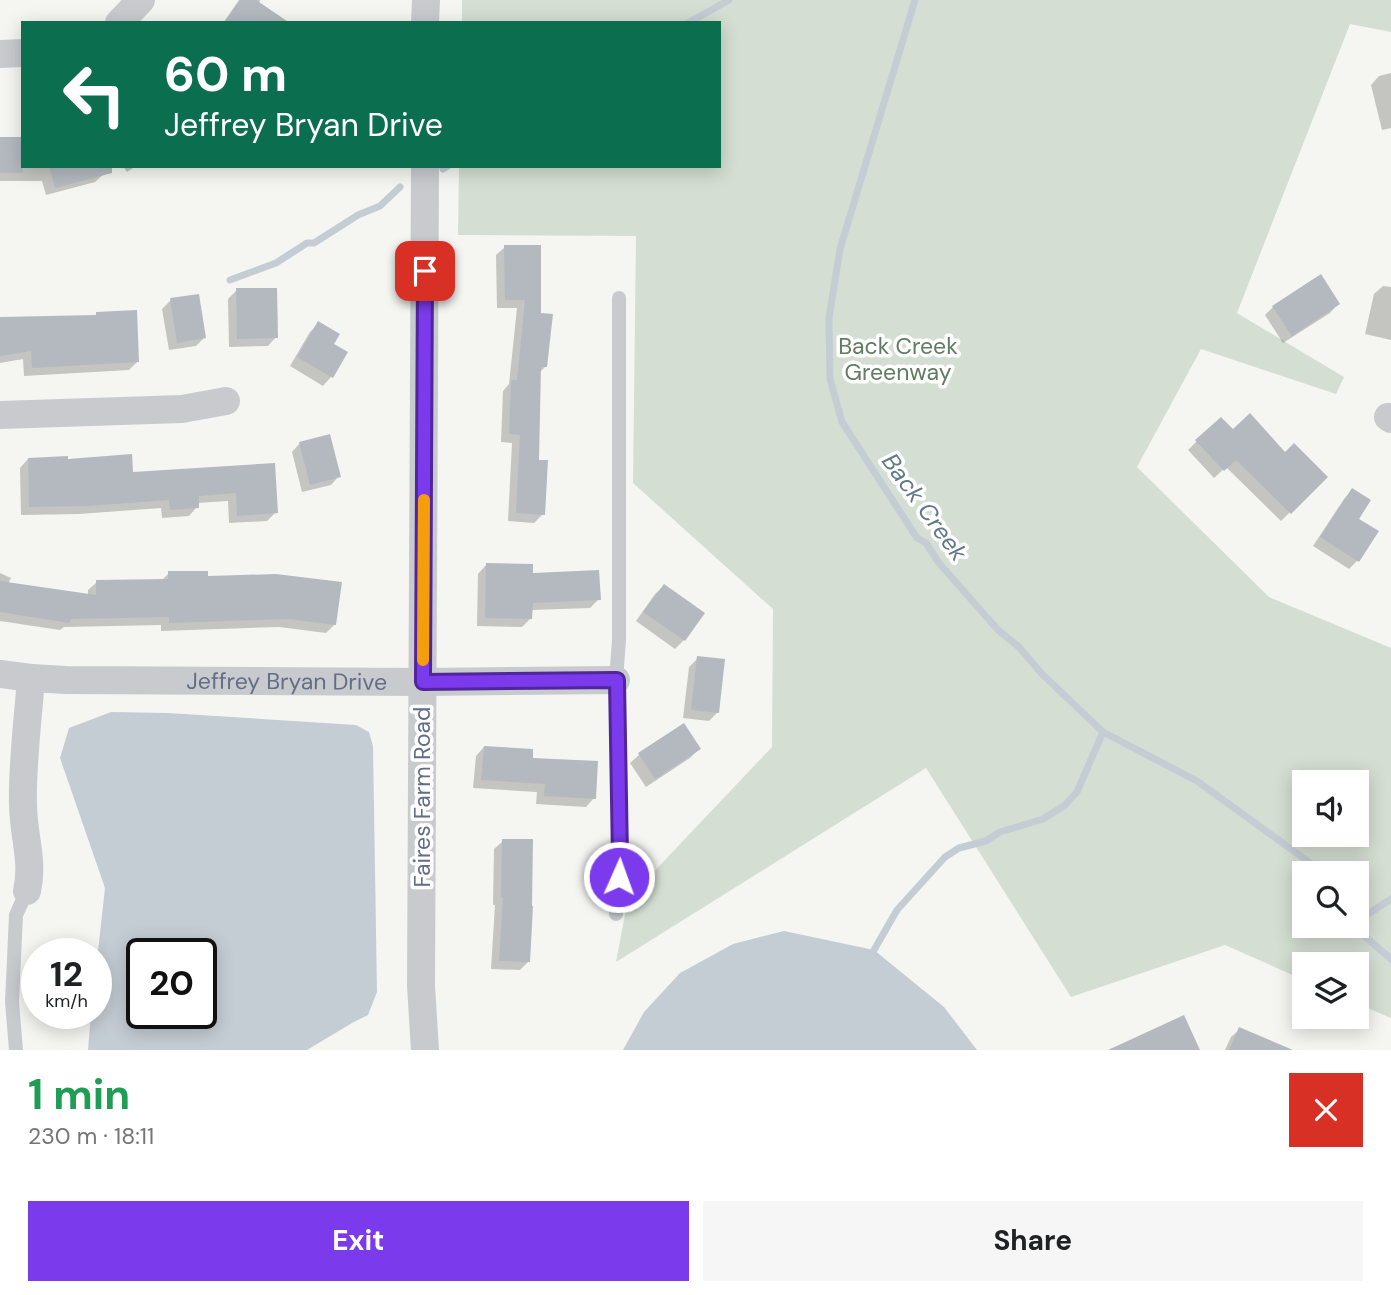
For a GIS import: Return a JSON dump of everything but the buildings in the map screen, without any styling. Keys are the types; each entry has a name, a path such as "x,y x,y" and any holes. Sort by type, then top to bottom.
{"street":[{"path":"121,21 141,0"},
{"path":"425,21 426,0"},
{"path":"0,54 21,53"},
{"name":"Faires Farm Road","path":"425,168 421,986 425,1050"},
{"path":"0,415 182,409 226,401"},
{"name":"Jeffrey Bryan Drive","path":"0,674 66,680 617,680"},
{"path":"27,891 31,866 23,820 23,800 31,678"}],"lane":[{"path":"616,914 620,858 617,680 619,298"},
{"path":"16,1050 12,1002 16,915 27,891"}],"green space":[{"name":"Back Creek Greenway","path":"462,0 1391,0 1391,32 1350,24 1237,313 1344,377 1336,394 1201,349 1137,467 1269,597 1391,648 1391,1018 1369,1009 1369,952 1292,952 1292,975 1225,945 1071,997 926,768 616,962 628,899 772,747 773,609 633,483 636,236 458,235 459,168 721,168 721,21 462,21"}],"shaded area":[{"path":"111,712 356,725 369,732 373,746 377,992 368,1015 307,1050 88,1050 90,1029 112,1029 112,938 99,938 105,888 60,758 69,728"},
{"path":"784,931 874,950 944,1007 977,1050 623,1050 644,1012 680,973 733,944"}],"waterway":[{"path":"692,21 729,0"},
{"name":"Back Creek","path":"915,0 840,249 829,318 830,379 842,422 917,538 926,543 939,563 998,630 1019,647 1042,674 1103,732 1197,781 1307,861"},
{"path":"230,280 276,263 307,243 314,243 358,215 380,206 400,187"},
{"path":"870,957 897,910 945,857 959,848 986,841 1000,832 1043,819 1065,805 1077,792 1103,732"},
{"path":"1369,913 1391,899"},
{"name":"Back Creek","path":"1367,938 1391,959"}],"slow traffic":[{"path":"423,660 424,500"}],"route":[{"path":"425,271 423,682 617,680 619,877"}]}
